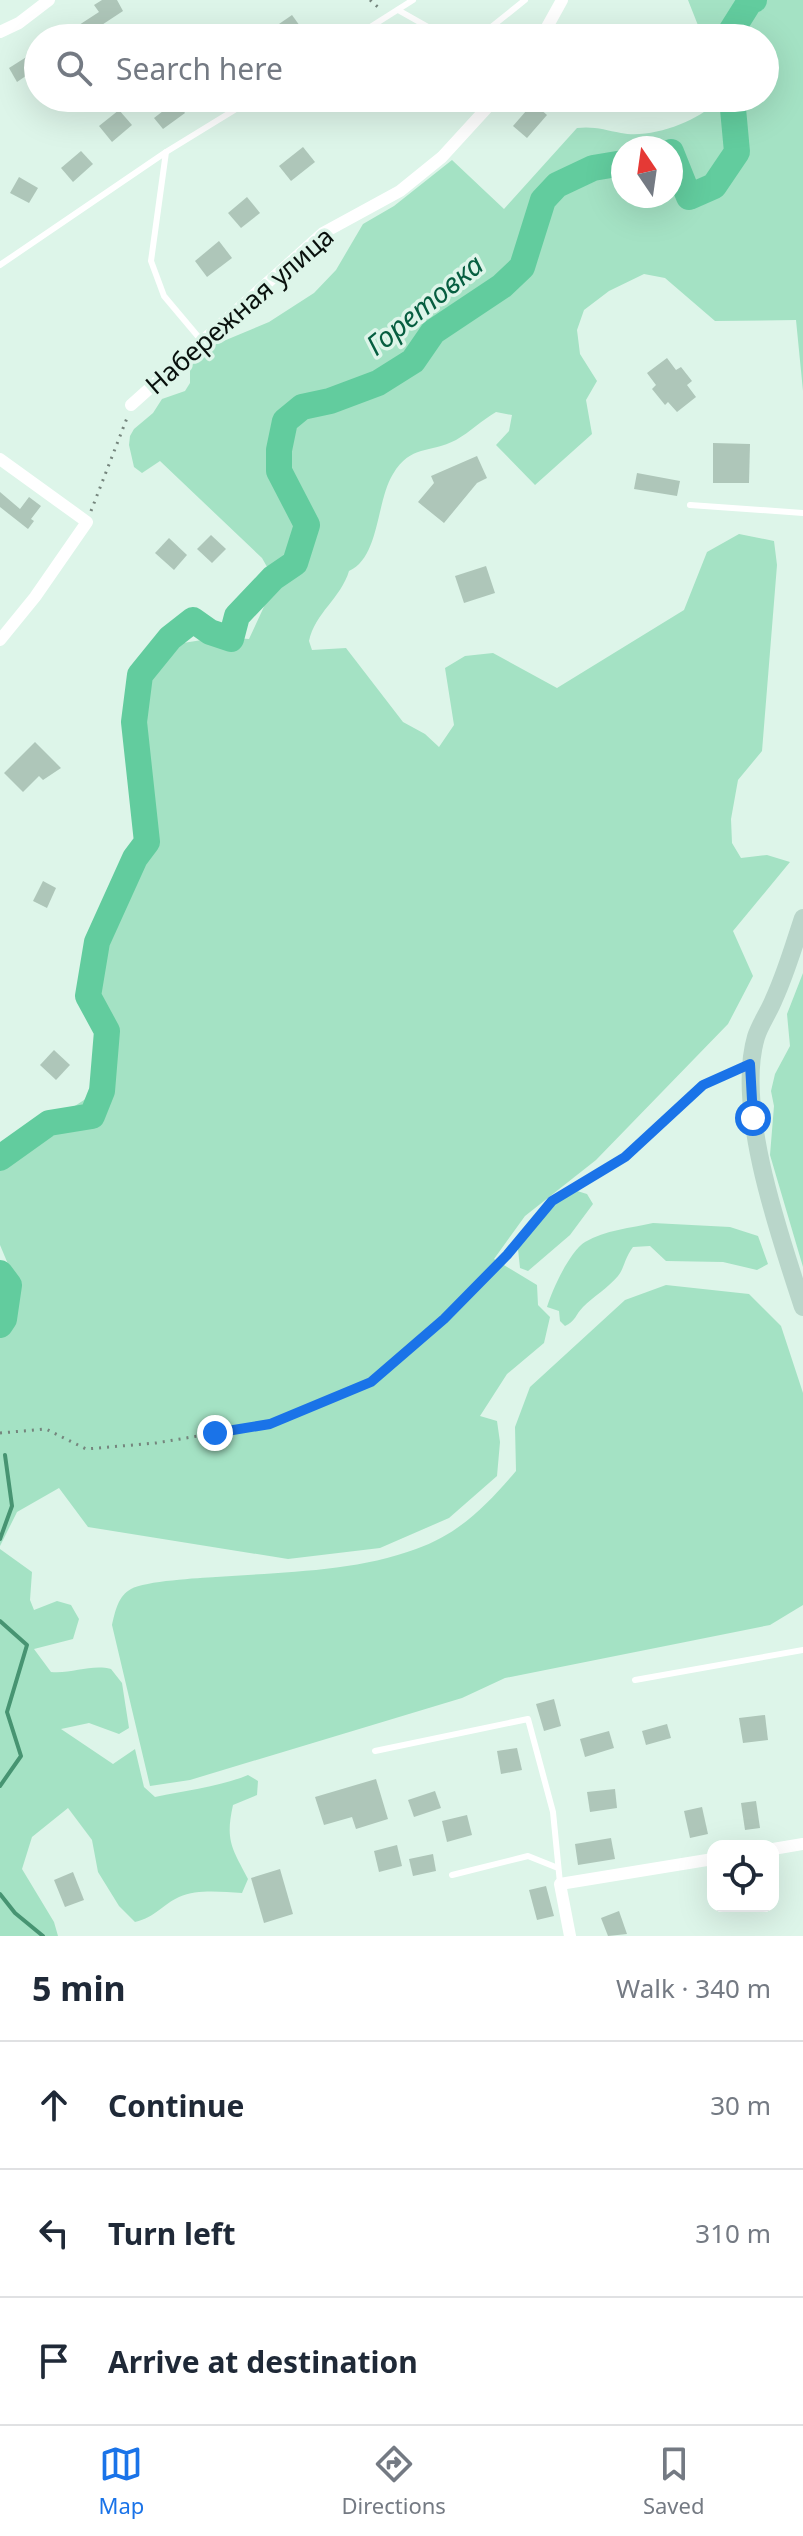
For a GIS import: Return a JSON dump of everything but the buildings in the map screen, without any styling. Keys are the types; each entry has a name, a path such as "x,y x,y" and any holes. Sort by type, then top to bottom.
{"street":[{"path":"0,32 19,23 49,0"},
{"path":"549,24 562,0"},
{"name":"Набережная улица","path":"131,405 323,233 400,191 442,157 483,112"},
{"path":"0,459 87,522 35,597 0,640"},
{"path":"803,918 775,999 756,1035 750,1064 753,1118 768,1188 803,1307"},
{"path":"779,1848 803,1844"},
{"path":"570,1936 560,1884 707,1860"}],"lane":[{"path":"376,24 413,0"},
{"path":"495,24 525,0"},
{"path":"398,10 423,24"},
{"path":"0,265 166,152 231,112"},
{"path":"166,152 151,261 164,296 201,340"},
{"path":"690,505 803,513"},
{"path":"635,1680 803,1650"},
{"path":"375,1751 528,1719 553,1812 560,1884"},
{"path":"452,1875 528,1856 558,1868"}],"path":[{"path":"87,522 131,405"},
{"path":"0,1433 46,1429 86,1449 156,1443 270,1424 371,1382 444,1319 507,1255 552,1201 625,1157 703,1085 750,1064"}],"green space":[{"path":"688,0 803,0 803,391 796,320 715,321 665,278 644,274 609,291 584,310 577,330 580,354 597,381 586,400 592,434 535,485 496,445 509,431 512,415 496,412 456,440 407,458 388,485 367,554 349,571 317,622 309,641 312,650 346,648 403,722 425,734 439,747 454,725 445,668 465,656 493,653 557,688 684,610 707,552 739,534 774,541 777,565 762,751 738,780 731,819 732,843 741,858 767,855 790,862 733,931 753,976 728,1024 596,1160 525,1216 494,1259 537,1285 538,1305 550,1317 544,1343 507,1374 480,1416 497,1421 500,1442 497,1476 449,1518 380,1548 288,1559 88,1527 59,1488 17,1512 0,1546 0,1287 13,1276 0,1245 0,1165 40,1129 87,1098 97,1059 97,967 106,914 116,877 147,858 148,735 142,691 154,660 183,643 221,637 249,639 268,598 278,586 262,558 160,461 142,473 134,467 130,436 162,399 185,391 190,383 190,367 195,361 214,345 269,322 314,293 336,270 363,224 394,206 452,160 504,209 577,128 646,134 685,122 703,112 779,112 779,24 697,24"},
{"path":"803,973 803,1267 770,1155 774,1106 771,1091 775,1074 790,1046 787,1014"},
{"path":"577,1191 587,1194 593,1204 570,1235 528,1271 520,1268 518,1249 558,1200"},
{"path":"653,1223 730,1227 758,1236 768,1264 757,1270 723,1262 666,1261 650,1246 633,1247 618,1276 565,1326 560,1321 559,1311 547,1307 573,1254 585,1242 601,1235"},
{"path":"666,1285 749,1294 781,1326 803,1393 803,1605 770,1625 505,1678 462,1698 190,1780 150,1786 112,1625 118,1605 127,1592 138,1586 172,1580 343,1567 392,1557 446,1535 483,1507 516,1471 515,1427 530,1387 625,1300"},
{"path":"0,1549 32,1572 30,1600 34,1610 57,1601 71,1605 79,1619 73,1639 34,1649 51,1672 111,1669 122,1683 129,1728 119,1734 89,1723 61,1729 113,1764 135,1749 144,1787 155,1797 248,1775 258,1781 257,1795 233,1805 231,1817 232,1844 248,1879 242,1893 186,1894 135,1922 119,1906 98,1872 92,1840 68,1808 32,1837 22,1869 54,1922 58,1936 0,1936"}],"waterway":[{"name":"Горетовка","path":"736,24 750,1 754,0"},
{"name":"Горетовка","path":"683,182 689,197 714,186 737,152 733,112"},
{"name":"Горетовка","path":"0,1158 49,1123 92,1116 102,1091 107,1031 88,996 97,942 135,858 147,842 134,722 140,675 170,638 193,620 210,632 231,639 237,616 273,578 295,563 307,525 279,471 279,450 285,421 302,407 330,401 378,383 413,361 433,332 502,286 522,267 543,200 557,185 593,168 611,165"},
{"name":"Горетовка","path":"0,1273 9,1285 4,1319 0,1325"},
{"path":"0,1539 12,1506 5,1455"},
{"path":"0,1621 27,1645 7,1712 21,1756 0,1786"},
{"path":"0,1894 15,1913 43,1936"}],"route":[{"path":"215,1433 270,1424 371,1382 444,1319 507,1255 552,1201 625,1157 703,1085 750,1064 753,1118"}]}
